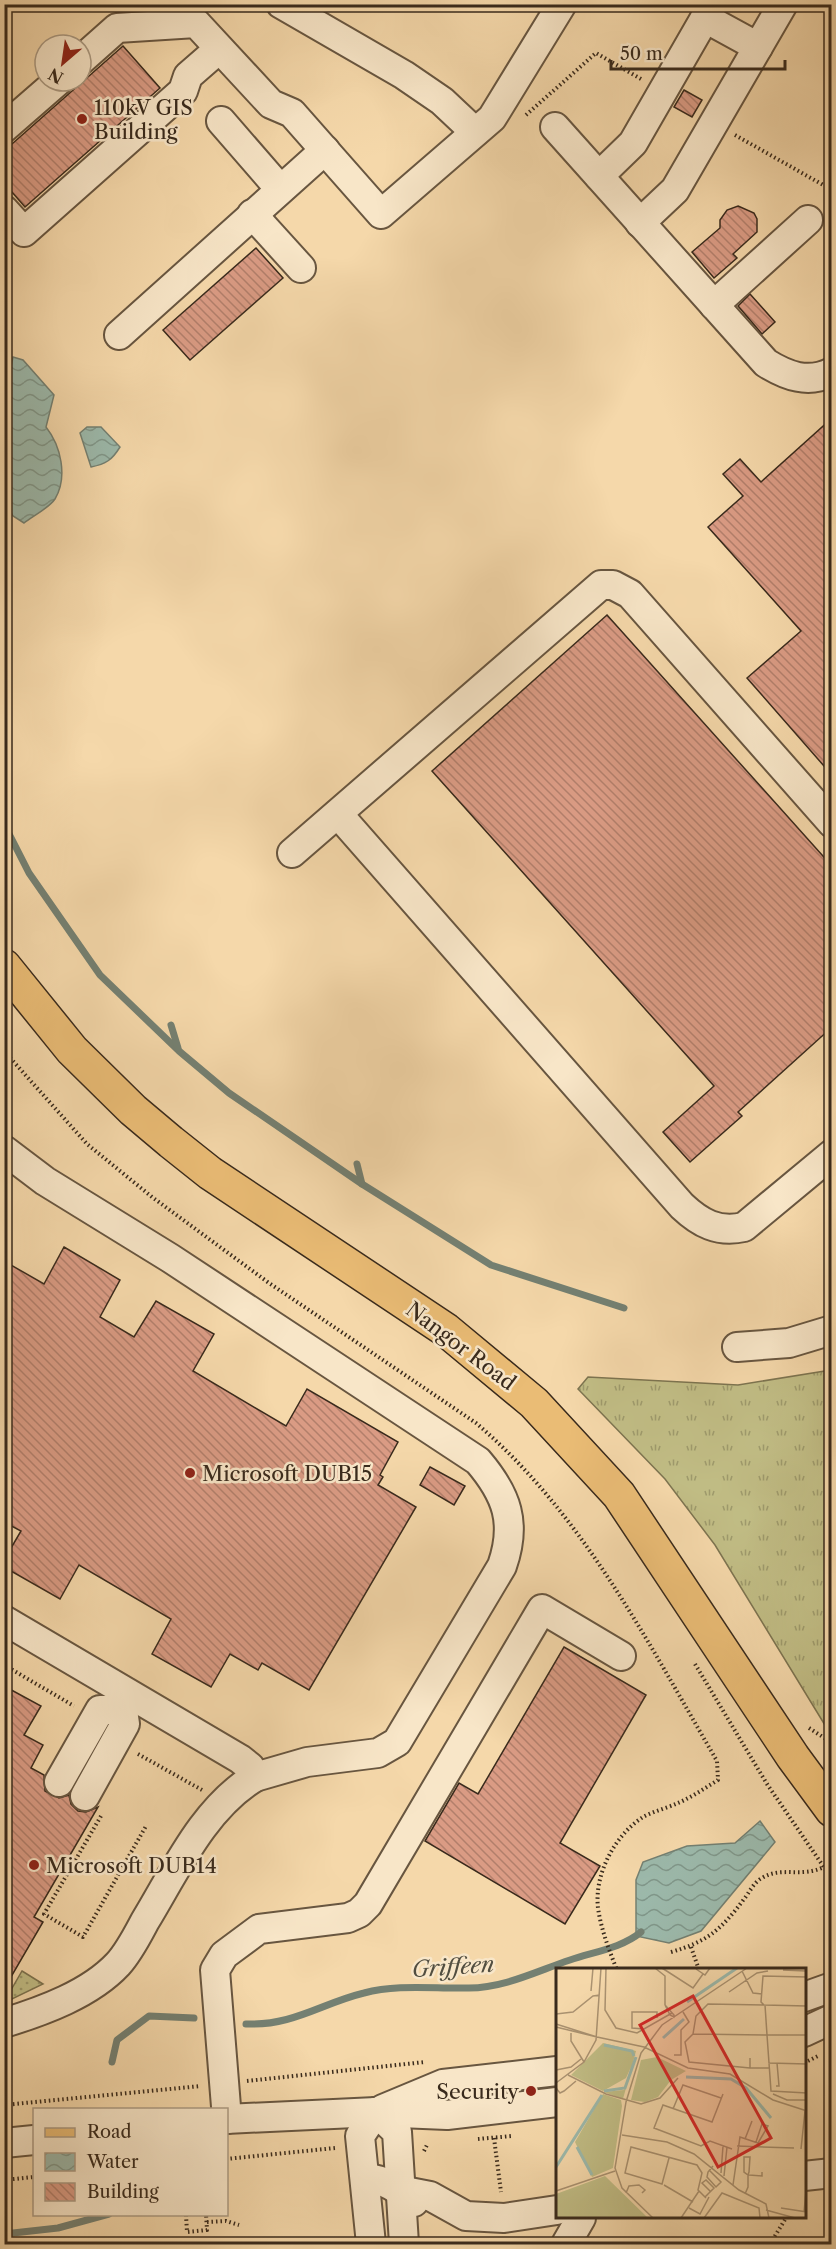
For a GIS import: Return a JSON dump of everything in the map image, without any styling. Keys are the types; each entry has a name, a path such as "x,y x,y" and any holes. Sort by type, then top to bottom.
{"main road":[{"name":"Nangor Road","path":"4,966 72,1050 133,1110 171,1142 210,1173 446,1330 534,1403 619,1495 793,1757 831,1810"}],"street":[{"path":"281,4 404,75 442,101 475,132"},
{"path":"93,49 117,28 196,23 271,104 292,113 381,214 492,118 562,4"},
{"path":"640,223 675,190 783,4"},
{"path":"599,176 633,143 709,11 758,47"},
{"path":"4,210 24,232 183,91 188,76 219,50"},
{"path":"4,128 44,93"},
{"path":"221,121 280,189"},
{"path":"555,127 766,363 782,374 803,379 821,377 831,372"},
{"path":"118,335 325,150"},
{"path":"252,214 301,268"},
{"path":"714,304 808,220"},
{"path":"292,853 601,585 613,585 630,594 831,823"},
{"path":"338,814 681,1206 697,1220 714,1228 730,1230 744,1227 831,1154"},
{"path":"4,1150 45,1181 170,1258 468,1455 491,1476 500,1492 511,1527 510,1545 502,1566 397,1742 378,1753 307,1762 255,1777 238,1787 200,1830 119,1963 94,1984 73,1995 36,2013 4,2023"},
{"path":"737,1347 789,1343 831,1330"},
{"path":"226,2108 215,1970 224,1955 259,1929 348,1918 359,1913 368,1904 542,1609 621,1656"},
{"path":"4,1620 128,1703 162,1713 240,1759 250,1767 255,1777"},
{"path":"59,1782 100,1710 128,1703"},
{"path":"94,1805 125,1724 128,1703"},
{"path":"806,1996 831,1987"},
{"path":"806,2031 831,2019"},
{"path":"371,2244 360,2136 376,2112 443,2084 556,2071"},
{"path":"228,2119 376,2112 447,2115 556,2102"},
{"path":"376,2112 397,2132 401,2166 399,2190 404,2244"},
{"path":"4,2143 33,2140"},
{"path":"365,2179 373,2178 399,2190 430,2196 466,2216 502,2205 556,2210"},
{"path":"566,2244 580,2219"}],"path":[{"path":"520,120 596,54 647,82"},
{"path":"734,135 831,190"},
{"path":"4,1051 87,1144 152,1197 269,1283 476,1423 507,1449 563,1512 610,1579 717,1761 718,1780 678,1803 645,1816 627,1829 613,1848 600,1882 598,1906 604,1933 616,1968"},
{"path":"132,1764 162,1713"},
{"path":"831,1735 826,1739 831,1746"},
{"path":"138,1754 223,1802"},
{"path":"94,1805 44,1914 83,1937 146,1826"},
{"path":"671,1952 691,1947 709,1938 727,1923 759,1879 773,1872 800,1874 824,1867"},
{"path":"691,1947 698,1968"},
{"path":"4,2105 436,2061"},
{"path":"494,2138 502,2205"},
{"path":"228,2159 342,2147"},
{"path":"4,2180 33,2177"},
{"path":"186,2216 188,2232 207,2230 206,2216"},
{"path":"770,2244 785,2219"},
{"path":"207,2222 239,2225"}],"green space":[{"path":"832,1370 831,1735 715,1545 665,1479 578,1389 588,1377 738,1385"},
{"path":"22,1971 43,1984 12,1999 7,1997"}],"water":[{"path":"13,357 23,360 54,395 46,427 56,443 62,472 55,499 24,523 13,516 5,501 5,469 11,438 8,381"},
{"path":"87,427 101,427 120,447 108,461 91,467 80,433"},
{"path":"760,1821 775,1842 701,1931 669,1943 636,1936 636,1880 643,1862 687,1846 735,1843"}],"building":[{"name":"110kV GIS Building","path":"123,46 160,88 25,207 4,183 4,151 70,93 93,93 93,72"},
{"path":"684,90 702,100 692,117 674,107"},
{"path":"738,206 754,213 757,219 757,232 733,254 737,258 714,278 692,252 720,228 720,220 727,210"},
{"path":"256,248 283,278 190,360 163,330"},
{"path":"750,294 775,322 762,334 738,306"},
{"path":"831,419 831,774 747,678 801,631 708,527 743,496 723,474 740,459 761,482"},
{"path":"607,615 831,865 831,1028 738,1112 742,1116 690,1162 663,1132 714,1086 432,771"},
{"name":"Microsoft DUB15","path":"64,1247 120,1280 100,1317 134,1337 156,1301 214,1334 193,1371 286,1426 307,1389 398,1442 380,1475 383,1477 378,1485 416,1507 309,1690 262,1663 258,1670 230,1654 211,1687 152,1654 171,1619 79,1565 60,1599 4,1567 4,1560 21,1531 4,1522 4,1261 44,1284"},
{"path":"430,1467 465,1486 454,1505 420,1485"},
{"path":"564,1647 646,1695 560,1843 600,1866 565,1924 425,1841 459,1783 478,1794"},
{"name":"Microsoft DUB14","path":"4,1686 41,1706 24,1735 43,1745 31,1768 44,1775 45,1791 59,1798 69,1795 71,1804 78,1811 86,1812 98,1807 34,1917 43,1922 4,1989"}],"waterway":[{"path":"4,824 29,873 100,975 179,1051 229,1093 362,1184 491,1265 624,1308"},
{"path":"171,1025 178,1048"},
{"path":"357,1164 362,1184"},
{"name":"Griffeen","path":"246,2024 263,2024 293,2018 349,1997 377,1990 469,1988 495,1985 616,1946 641,1932"},
{"name":"Griffeen","path":"112,2062 117,2040 149,2016 194,2018"},
{"name":"Griffeen","path":"4,2234 58,2228 102,2216"}],"place":[{"name":"110kV GIS Building","path":"82,119"},
{"name":"Microsoft DUB15","path":"190,1473"},
{"name":"Microsoft DUB14","path":"34,1865"},
{"name":"Security","path":"531,2091"}]}
